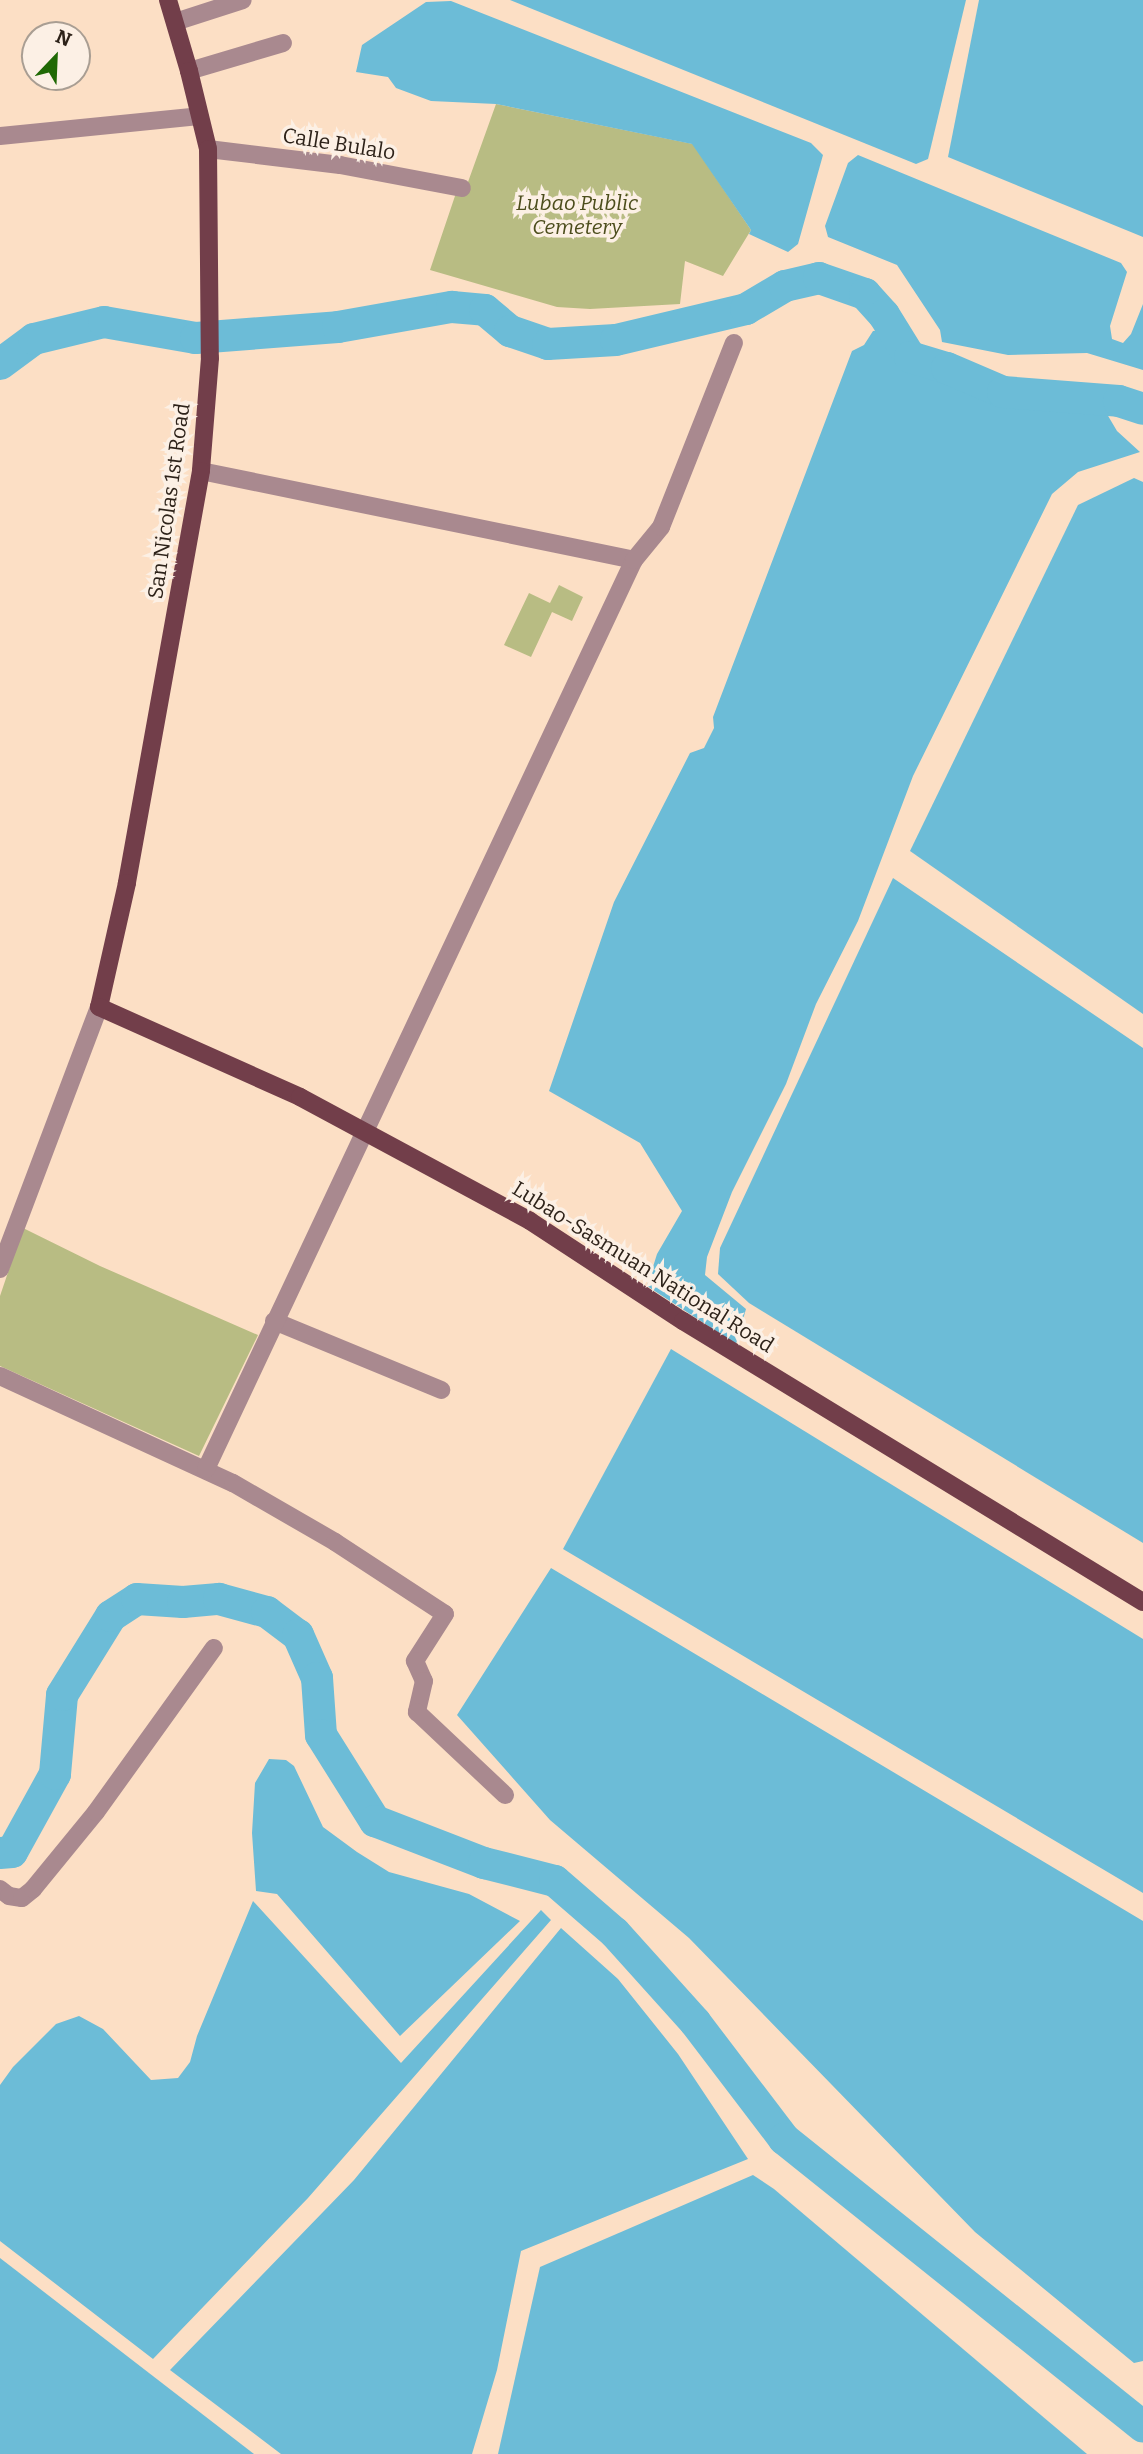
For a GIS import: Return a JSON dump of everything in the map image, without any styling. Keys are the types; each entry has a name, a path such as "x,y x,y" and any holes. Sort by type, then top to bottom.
{"main road":[{"name":"San Nicolas 1st Road","path":"99,1007 127,883 201,471 211,358 208,149 190,71 168,0"},
{"name":"Lubao-Sasmuan National Road","path":"99,1007 300,1097 530,1221 683,1321 1143,1602"}],"street":[{"path":"174,22 243,0"},
{"path":"190,71 283,43"},
{"path":"0,136 199,116"},
{"name":"Calle Bulalo","path":"208,149 340,165 462,188"},
{"path":"206,1469 274,1321 367,1132 634,560 661,527 734,343"},
{"path":"201,471 634,560"},
{"path":"0,1269 99,1007"},
{"path":"274,1321 441,1390"},
{"path":"0,1376 206,1469 335,1542 445,1614 415,1661 424,1681 418,1712 505,1795"},
{"path":"0,1889 9,1896 22,1898 33,1889 96,1812 214,1648"}],"green space":[{"name":"Lubao Public Cemetery","path":"496,104 693,144 751,230 723,276 685,261 680,304 590,309 557,307 430,270 456,193 468,182"},
{"path":"559,585 583,597 572,621 552,612 531,657 504,645 529,593 550,603"},
{"path":"23,1228 100,1266 258,1335 199,1456 0,1366 0,1296"}],"water":[{"path":"510,0 966,0 928,159 916,164"},
{"path":"979,0 1143,0 1143,237 948,157"},
{"path":"451,1 811,143 823,155 798,244 788,252 749,234 751,230 692,144 496,104 431,101 396,88 388,77 356,72 362,45 426,2"},
{"path":"858,155 1121,263 1127,272 1110,326 1112,339 1123,343 1131,334 1143,304 1143,370 1087,353 1008,355 942,342 940,330 897,265 828,237 825,226 848,163"},
{"path":"882,330 904,364 1006,404 1104,409 1117,431 1140,452 1078,472 1052,494 913,776 858,921 816,1004 786,1084 732,1192 707,1257 705,1275 746,1309 736,1344 647,1286 657,1254 682,1211 640,1143 549,1091 614,902 690,753 704,748 714,728 713,717 852,351 864,345 873,331"},
{"path":"1134,478 1143,482 1143,1014 910,851 1078,505"},
{"path":"893,878 1143,1048 1143,1543 749,1303 718,1274 720,1248"},
{"path":"671,1349 1143,1639 1143,1893 563,1549"},
{"path":"551,1568 1143,1921 1143,2361 1134,2363 975,2232 689,1938 550,1820 457,1715"},
{"path":"269,1759 286,1760 294,1766 323,1827 357,1852 389,1872 469,1894 520,1921 400,2036 277,1894 256,1891 252,1833 255,1783"},
{"path":"253,1901 401,2063 541,1910 551,1920 308,2198 153,2359 0,2241 0,2085 13,2067 56,2024 79,2016 103,2029 151,2080 178,2078 190,2062 197,2036"},
{"path":"561,1928 618,1979 678,2054 748,2159 521,2251 497,2370 472,2454 281,2454 170,2370 354,2180"},
{"path":"753,2175 774,2189 1087,2454 498,2454 540,2267"},
{"path":"0,2258 254,2454 0,2454"}],"waterway":[{"path":"0,364 34,339 104,322 196,338 338,327 452,307 485,310 510,331 548,344 616,340 746,309 785,286 819,278 865,294 884,315 910,357 947,368 1003,392 1119,401 1143,409"},
{"path":"0,1853 12,1852 55,1774 62,1695 111,1616 137,1599 183,1602 219,1599 267,1612 298,1635 317,1678 321,1735 375,1821 484,1863 555,1881 615,1933 695,2022 784,2139 1143,2427"}]}
